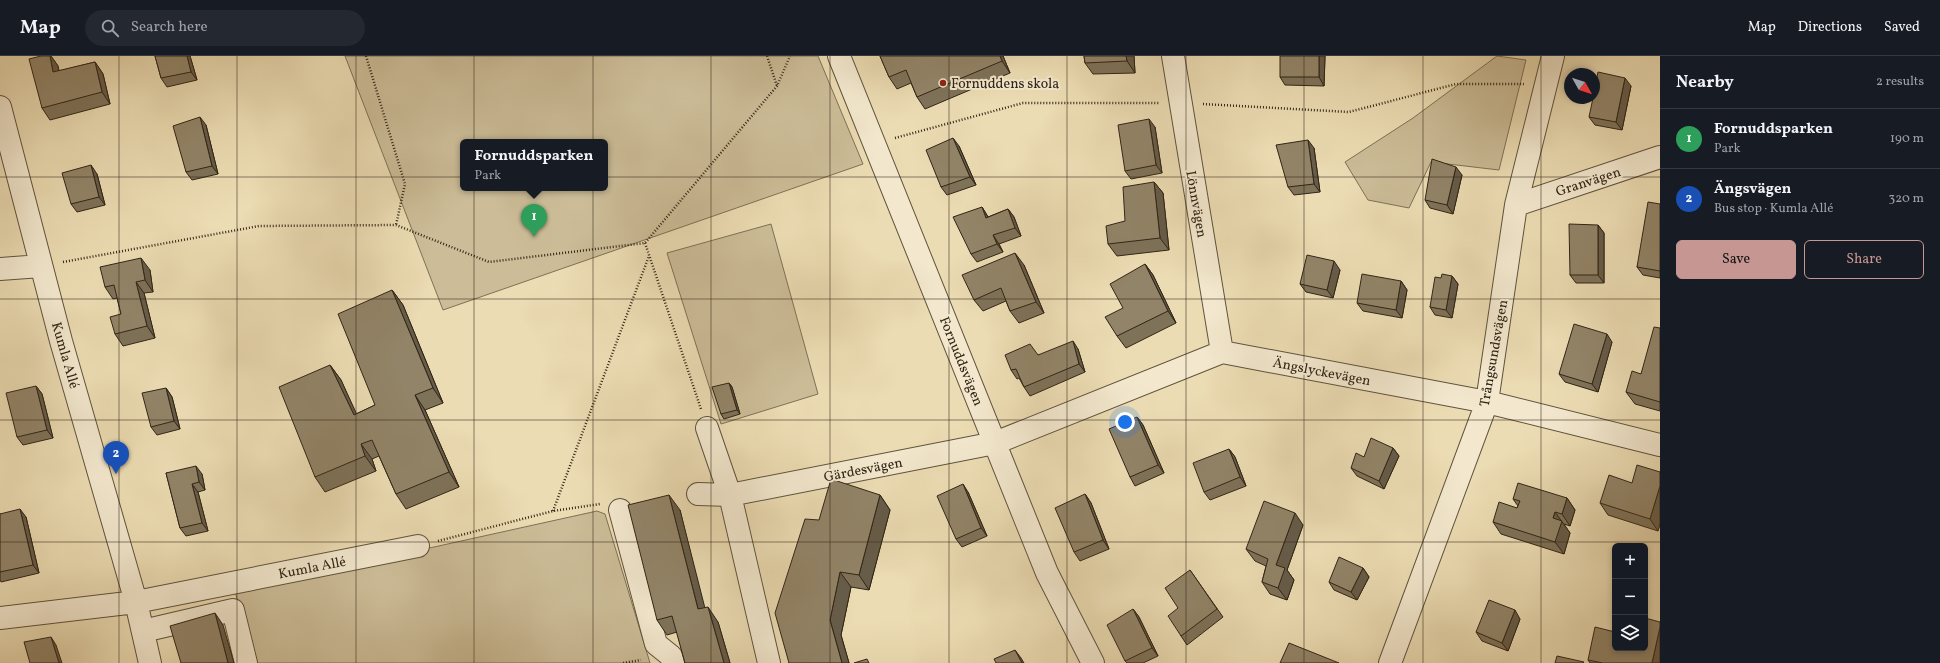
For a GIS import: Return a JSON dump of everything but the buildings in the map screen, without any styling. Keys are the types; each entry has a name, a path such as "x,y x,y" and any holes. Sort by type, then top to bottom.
{"street":[{"name":"Fornuddsvägen","path":"839,56 1047,573 1093,663"},
{"name":"Lönnvägen","path":"1173,56 1222,352"},
{"name":"Trångsundsvägen","path":"1390,663 1487,402 1516,205 1553,56"},
{"name":"Kumla Allé","path":"0,107 41,266 136,602 150,663"},
{"name":"Granvägen","path":"1516,205 1660,157"},
{"path":"0,269 41,266"},
{"name":"Ängslyckevägen","path":"1222,352 1487,402 1660,445"},
{"path":"995,443 1222,352"},
{"path":"708,428 730,495 769,663"},
{"name":"Gärdesvägen","path":"698,494 730,495 995,443"},
{"path":"620,510 656,644 671,656 673,663"},
{"name":"Kumla Allé","path":"136,602 418,546"},
{"path":"0,618 136,602"},
{"path":"143,631 233,610 246,663"}],"path":[{"path":"366,56 405,184 396,225"},
{"path":"767,56 776,86"},
{"path":"41,266 259,226 396,225 489,262 645,243 776,86 790,56"},
{"path":"874,144 1023,103 1180,103 1349,112 1456,84 1546,84"},
{"path":"645,243 708,428"},
{"path":"553,511 649,256"},
{"path":"418,546 553,511 598,504 620,510"}],"shaded area":[{"path":"345,56 818,56 863,164 443,310"},
{"path":"1497,56 1526,60 1499,170 1431,162 1409,208 1368,200 1345,162 1413,118"},
{"path":"771,224 818,394 721,424 667,253"},
{"path":"597,511 605,514 650,663 253,663 235,591"}],"place":[{"name":"Fornuddens skola","path":"943,83"},
{"name":"Fornuddsparken","path":"534,237"},
{"name":"Ängsvägen","path":"116,474"}]}
